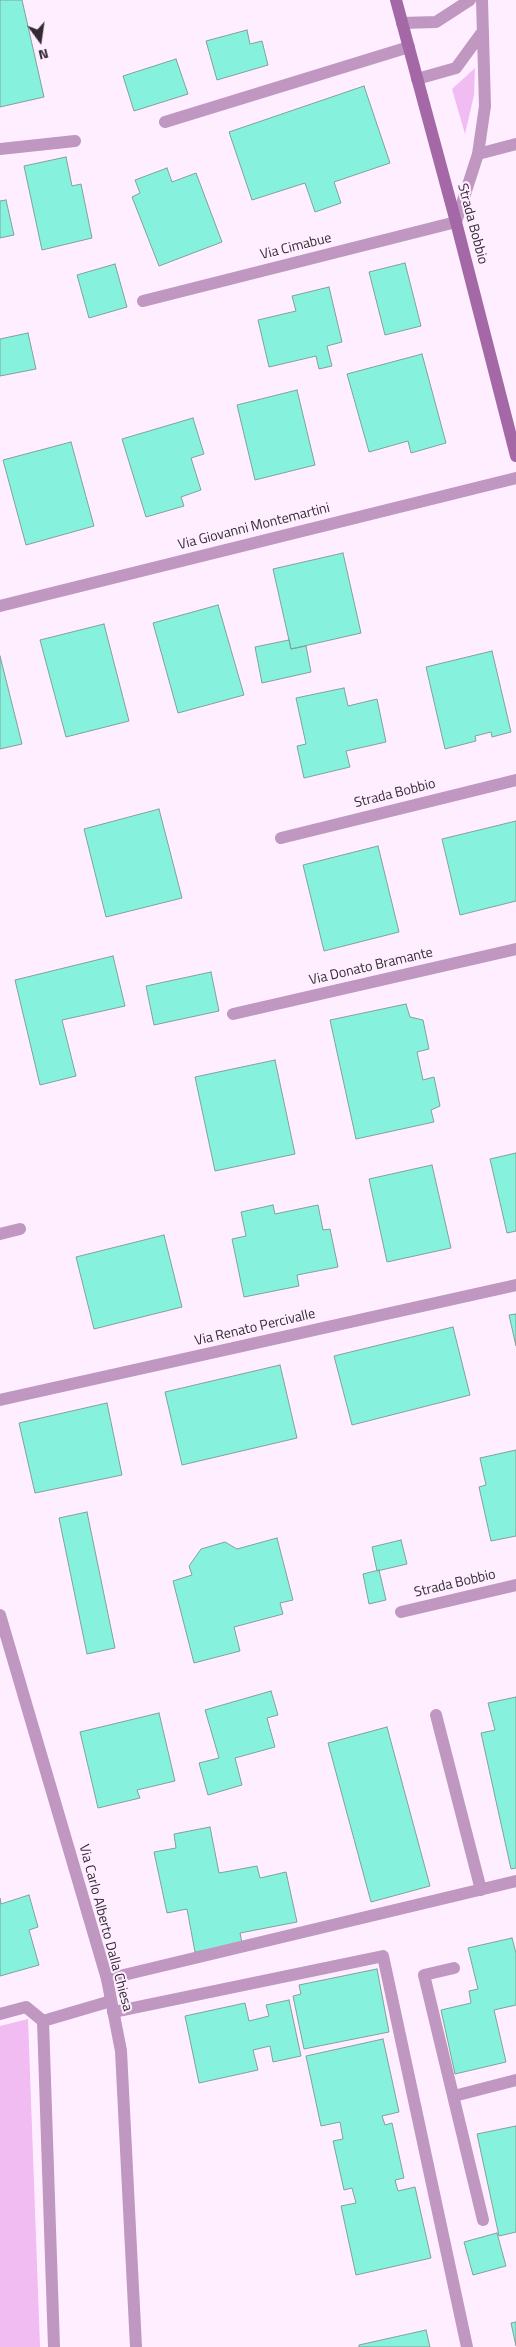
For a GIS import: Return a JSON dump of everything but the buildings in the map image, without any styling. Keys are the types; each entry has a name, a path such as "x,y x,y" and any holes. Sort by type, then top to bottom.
{"main road":[{"name":"Strada Bobbio","path":"396,0 513,430 516,456"}],"street":[{"path":"402,23 436,22 470,0"},
{"path":"456,222 478,154 485,106 482,0"},
{"path":"418,79 456,68 483,31"},
{"path":"165,122 409,47"},
{"path":"0,149 75,142"},
{"path":"478,154 516,144"},
{"name":"Via Cimabue","path":"143,301 456,222"},
{"name":"Via Giovanni Montemartini","path":"0,606 516,478"},
{"name":"Strada Bobbio","path":"281,838 516,780"},
{"name":"Via Donato Bramante","path":"233,1014 516,949"},
{"path":"0,1234 20,1229"},
{"name":"Via Renato Percivalle","path":"0,1400 516,1285"},
{"name":"Strada Bobbio","path":"401,1612 516,1585"},
{"name":"Via Carlo Alberto Dalla Chiesa","path":"0,1615 107,1979 121,2051 136,2347"},
{"path":"436,1715 481,1890"},
{"path":"107,1979 516,1881"},
{"path":"43,2021 383,1956 467,2347"},
{"path":"454,1968 424,1975 483,2220"},
{"path":"0,2014 26,2007 43,2021 54,2347"},
{"path":"454,2096 516,2080"}],"shaded area":[{"path":"475,68 474,95 465,134 452,89"},
{"path":"28,2019 40,2347 0,2347 0,2026"}]}
